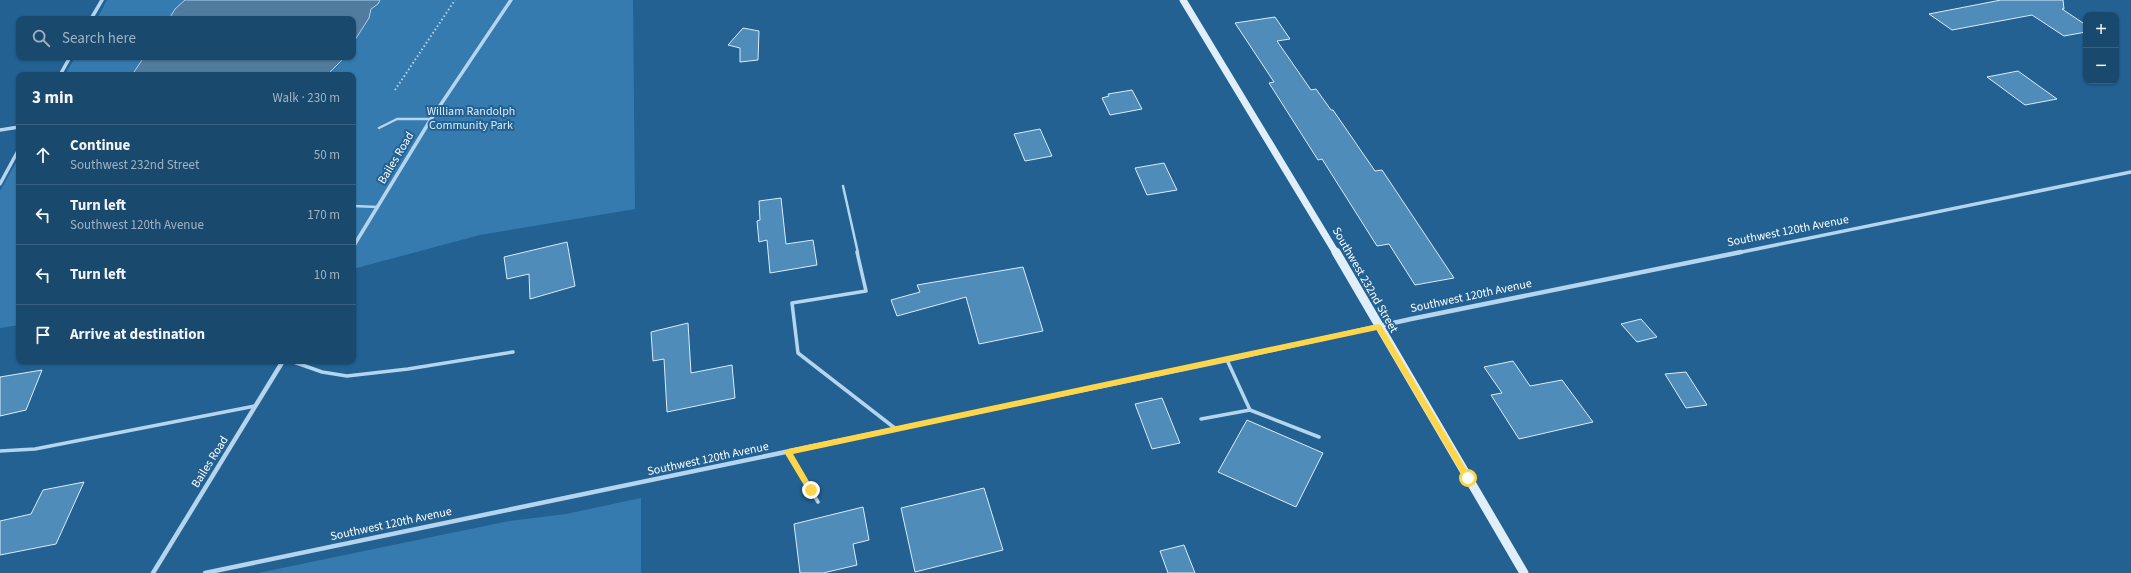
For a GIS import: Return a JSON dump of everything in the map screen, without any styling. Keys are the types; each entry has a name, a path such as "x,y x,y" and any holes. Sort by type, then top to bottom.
{"street":[{"path":"93,16 102,0"},
{"name":"Bailes Road","path":"356,242 431,119 511,0"},
{"name":"Southwest 232nd Street","path":"1183,0 1350,275 1378,327 1524,573"},
{"path":"62,72 68,60"},
{"path":"0,130 16,128"},
{"path":"0,184 16,155"},
{"name":"Southwest 120th Avenue","path":"205,573 1227,360 1378,327 1410,318 2131,172"},
{"name":"Bailes Road","path":"153,573 281,364"}],"lane":[{"path":"379,128 386,122 396,119 431,119"},
{"path":"843,186 866,291 792,303 798,354 896,429"},
{"path":"356,206 378,207"},
{"path":"299,364 322,372 347,376 408,369 513,352"},
{"path":"1227,360 1250,410"},
{"path":"0,451 57,445 257,405"},
{"path":"1201,419 1250,410 1319,437"},
{"path":"788,452 818,502"}],"path":[{"path":"395,90 456,0"}],"green space":[{"name":"William Randolph Community Park","path":"107,0 633,0 635,209 480,235 356,268 356,72 67,72 73,60 356,60 356,16 99,16"},
{"path":"16,162 16,325 0,328 0,191"},
{"path":"641,498 641,573 258,573 509,521 566,514"}],"shaded area":[{"path":"185,0 380,0 378,4 371,9 369,18 356,38 356,16 171,16 175,9"},
{"path":"142,60 342,60 330,72 134,72"}],"building":[{"path":"2001,0 2063,0 2064,9 2062,9 2083,23 2083,33 2064,36 2032,15 1952,30 1929,14"},
{"path":"1275,17 1290,39 1277,41 1311,90 1316,89 1331,110 1333,110 1375,171 1382,170 1454,278 1415,285 1389,244 1377,246 1322,159 1318,160 1269,83 1274,82 1235,23"},
{"path":"743,28 759,31 758,60 740,62 740,48 728,45"},
{"path":"2018,71 2057,99 2025,105 1987,77"},
{"path":"1132,90 1142,109 1110,115 1102,98 1109,96 1108,94"},
{"path":"1040,129 1052,156 1025,161 1014,134"},
{"path":"1164,163 1177,190 1147,195 1135,168"},
{"path":"781,198 786,244 813,240 817,265 770,273 767,240 759,242 757,221 760,220 759,201"},
{"path":"567,242 575,286 530,299 529,274 507,279 504,257"},
{"path":"1023,267 1043,331 979,344 966,297 897,316 891,300 920,292 917,285"},
{"path":"1641,319 1657,337 1637,342 1621,324"},
{"path":"688,323 691,373 732,365 735,398 667,412 664,359 653,361 651,332"},
{"path":"1513,361 1530,386 1562,380 1593,422 1519,439 1491,395 1502,393 1484,367"},
{"path":"42,370 26,410 0,416 0,377"},
{"path":"1686,372 1707,405 1686,408 1665,374"},
{"path":"1162,398 1180,443 1152,449 1135,404"},
{"path":"1247,420 1323,453 1296,507 1218,472"},
{"path":"84,482 56,544 0,555 0,521 31,514 43,490"},
{"path":"984,488 1003,550 915,572 901,508"},
{"path":"863,507 869,540 853,544 857,565 823,573 800,573 794,524"},
{"path":"1184,545 1195,573 1168,573 1160,551"}],"route":[{"path":"811,490 788,452 1378,327 1468,478"}]}
